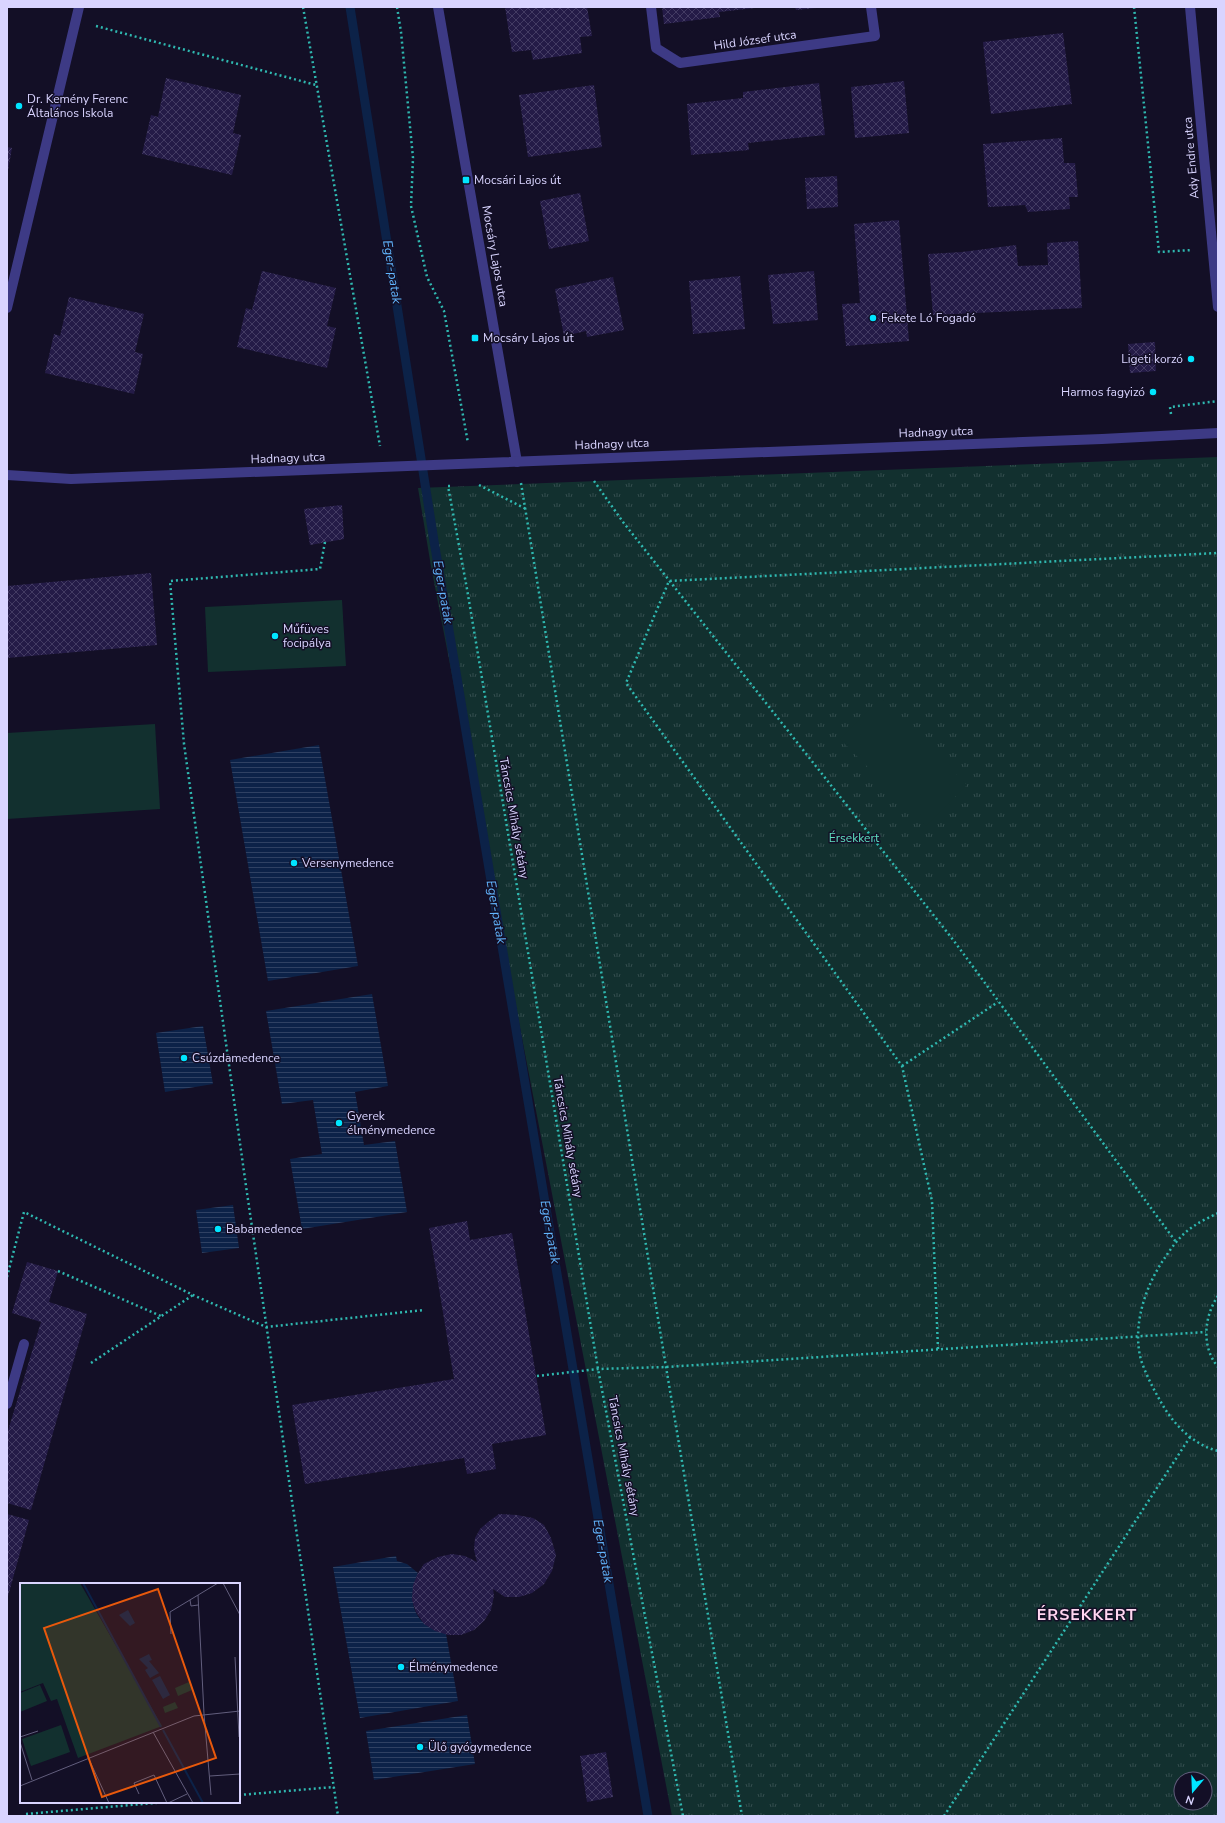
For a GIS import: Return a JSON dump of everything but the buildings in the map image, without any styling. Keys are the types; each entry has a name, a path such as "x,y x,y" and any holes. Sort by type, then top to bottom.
{"street":[{"path":"7,308 79,7"},
{"name":"Mocsáry Lajos utca","path":"438,7 517,462"},
{"name":"Hild József utca","path":"651,7 656,48 680,63 875,36 871,7"},
{"name":"Ady Endre utca","path":"1190,7 1218,307"},
{"name":"Hadnagy utca","path":"7,475 71,479 384,468 445,464 1102,439 1218,433"},
{"path":"7,1404 24,1344"}],"path":[{"path":"302,7 384,468"},
{"path":"397,7 401,32 413,158 411,206 427,277 444,312 472,464"},
{"path":"1134,7 1159,252 1213,248"},
{"path":"76,20 316,85"},
{"path":"1173,435 1170,407 1218,401"},
{"path":"520,479 666,1367 742,1816"},
{"path":"594,481 623,522 669,581 954,942 1176,1242"},
{"path":"475,483 526,509"},
{"name":"Táncsics Mihály sétány","path":"455,486 448,486 598,1369 683,1816"},
{"path":"325,542 320,569 170,581 184,744 266,1327 338,1816"},
{"path":"669,581 1218,553"},
{"path":"669,581 626,683 902,1066 932,1201 938,1349"},
{"path":"902,1066 998,1002"},
{"path":"7,1276 24,1212 193,1295 266,1327 424,1310"},
{"path":"1218,1213 1193,1226 1176,1242 1153,1276 1142,1303 1139,1337 1141,1359 1153,1388 1171,1418 1190,1437 1209,1449 1218,1451"},
{"path":"58,1271 162,1316"},
{"path":"91,1363 193,1295"},
{"path":"1218,1296 1211,1309 1206,1332 1207,1344 1218,1367"},
{"path":"536,1376 598,1369 666,1367 1206,1332"},
{"path":"944,1816 1190,1437"},
{"path":"240,1795 334,1787"},
{"path":"26,1814 154,1803"}],"green space":[{"name":"Érsekkert","path":"1218,457 1218,1816 672,1816 431,566 418,488"},
{"name":"Műfüves focipálya","path":"342,600 346,666 208,672 205,607"},
{"path":"881,698 967,785 926,826 840,739"},
{"path":"155,724 160,809 7,819 7,733"}],"water":[{"name":"Versenymedence","path":"319,745 358,966 268,981 230,760"},
{"name":"Gyerek élménymedence","path":"372,994 388,1086 355,1092 364,1145 395,1141 407,1212 302,1229 290,1159 322,1154 313,1100 282,1104 266,1011"},
{"name":"Csúzdamedence","path":"203,1026 213,1084 165,1092 156,1033"},
{"name":"Babamedence","path":"233,1205 239,1248 202,1253 196,1210"},
{"name":"Élménymedence","path":"396,1556 397,1561 407,1564 418,1573 414,1586 413,1600 419,1618 434,1629 446,1634 458,1701 360,1718 333,1567"},
{"name":"Ülő gyógymedence","path":"467,1715 475,1764 374,1780 366,1731"}],"waterway":[{"name":"Eger-patak","path":"350,7 434,541 648,1816"}],"place":[{"name":"Dr. Kemény Ferenc Általános Iskola","path":"19,106"},
{"name":"Mocsári Lajos út","path":"466,180"},
{"name":"Fekete Ló Fogadó","path":"873,318"},
{"name":"Mocsáry Lajos út","path":"475,338"},
{"name":"Ligeti korzó","path":"1191,359"},
{"name":"Harmos fagyizó","path":"1153,392"},
{"name":"Műfüves focipálya","path":"275,636"},
{"name":"Versenymedence","path":"294,863"},
{"name":"Csúzdamedence","path":"184,1058"},
{"name":"Gyerek élménymedence","path":"339,1123"},
{"name":"Babamedence","path":"218,1229"},
{"name":"Élménymedence","path":"401,1667"},
{"name":"Ülő gyógymedence","path":"420,1747"}],"district":[{"name":"ÉRSEKKERT","path":"1087,1615"}]}
